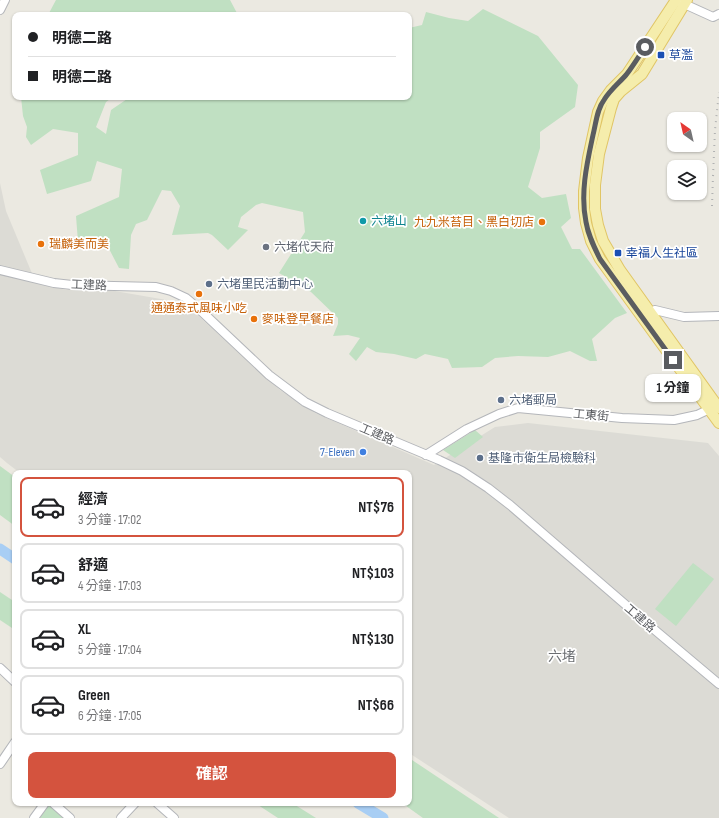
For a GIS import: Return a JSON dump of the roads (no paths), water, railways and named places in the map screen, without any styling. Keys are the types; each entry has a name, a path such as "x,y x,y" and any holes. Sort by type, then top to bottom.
{"main road":[{"path":"680,1 627,74 611,90 603,101 598,112 588,158 584,191 584,208 591,241 600,259 715,408 719,422"}],"street":[{"path":"0,10 5,0"},
{"path":"680,1 716,16"},
{"name":"工建路","path":"0,270 13,274 66,284 156,287 171,291 186,298 269,375 305,402 327,413 462,471 500,497 719,684"},
{"path":"655,310 684,317 719,316"},
{"name":"工東街","path":"426,455 467,429 499,414 518,408 622,418 674,420 696,415 715,408"},
{"path":"0,668 12,679"},
{"path":"0,764 12,746"},
{"path":"34,818 43,806"},
{"path":"56,806 70,818"},
{"path":"121,818 132,806"},
{"path":"160,806 174,818"}],"waterway":[{"path":"0,549 12,557"},
{"path":"363,806 383,818"}],"railway":[{"path":"713,176 715,130 719,92"},
{"path":"712,206 714,170"}],"place":[{"name":"草濫","path":"661,55"},
{"name":"六堵山","path":"363,221"},
{"name":"九九米苔目、黑白切店","path":"542,222"},
{"name":"瑞麟美而美","path":"41,244"},
{"name":"六堵代天府","path":"266,247"},
{"name":"幸福人生社區","path":"618,253"},
{"name":"六堵里民活動中心","path":"209,284"},
{"name":"通通泰式風味小吃","path":"199,294"},
{"name":"麥味登早餐店","path":"254,319"},
{"name":"六堵郵局","path":"501,400"},
{"name":"7-Eleven","path":"363,452"},
{"name":"基隆市衛生局檢驗科","path":"480,458"}],"district":[{"name":"六堵","path":"562,656"}]}
